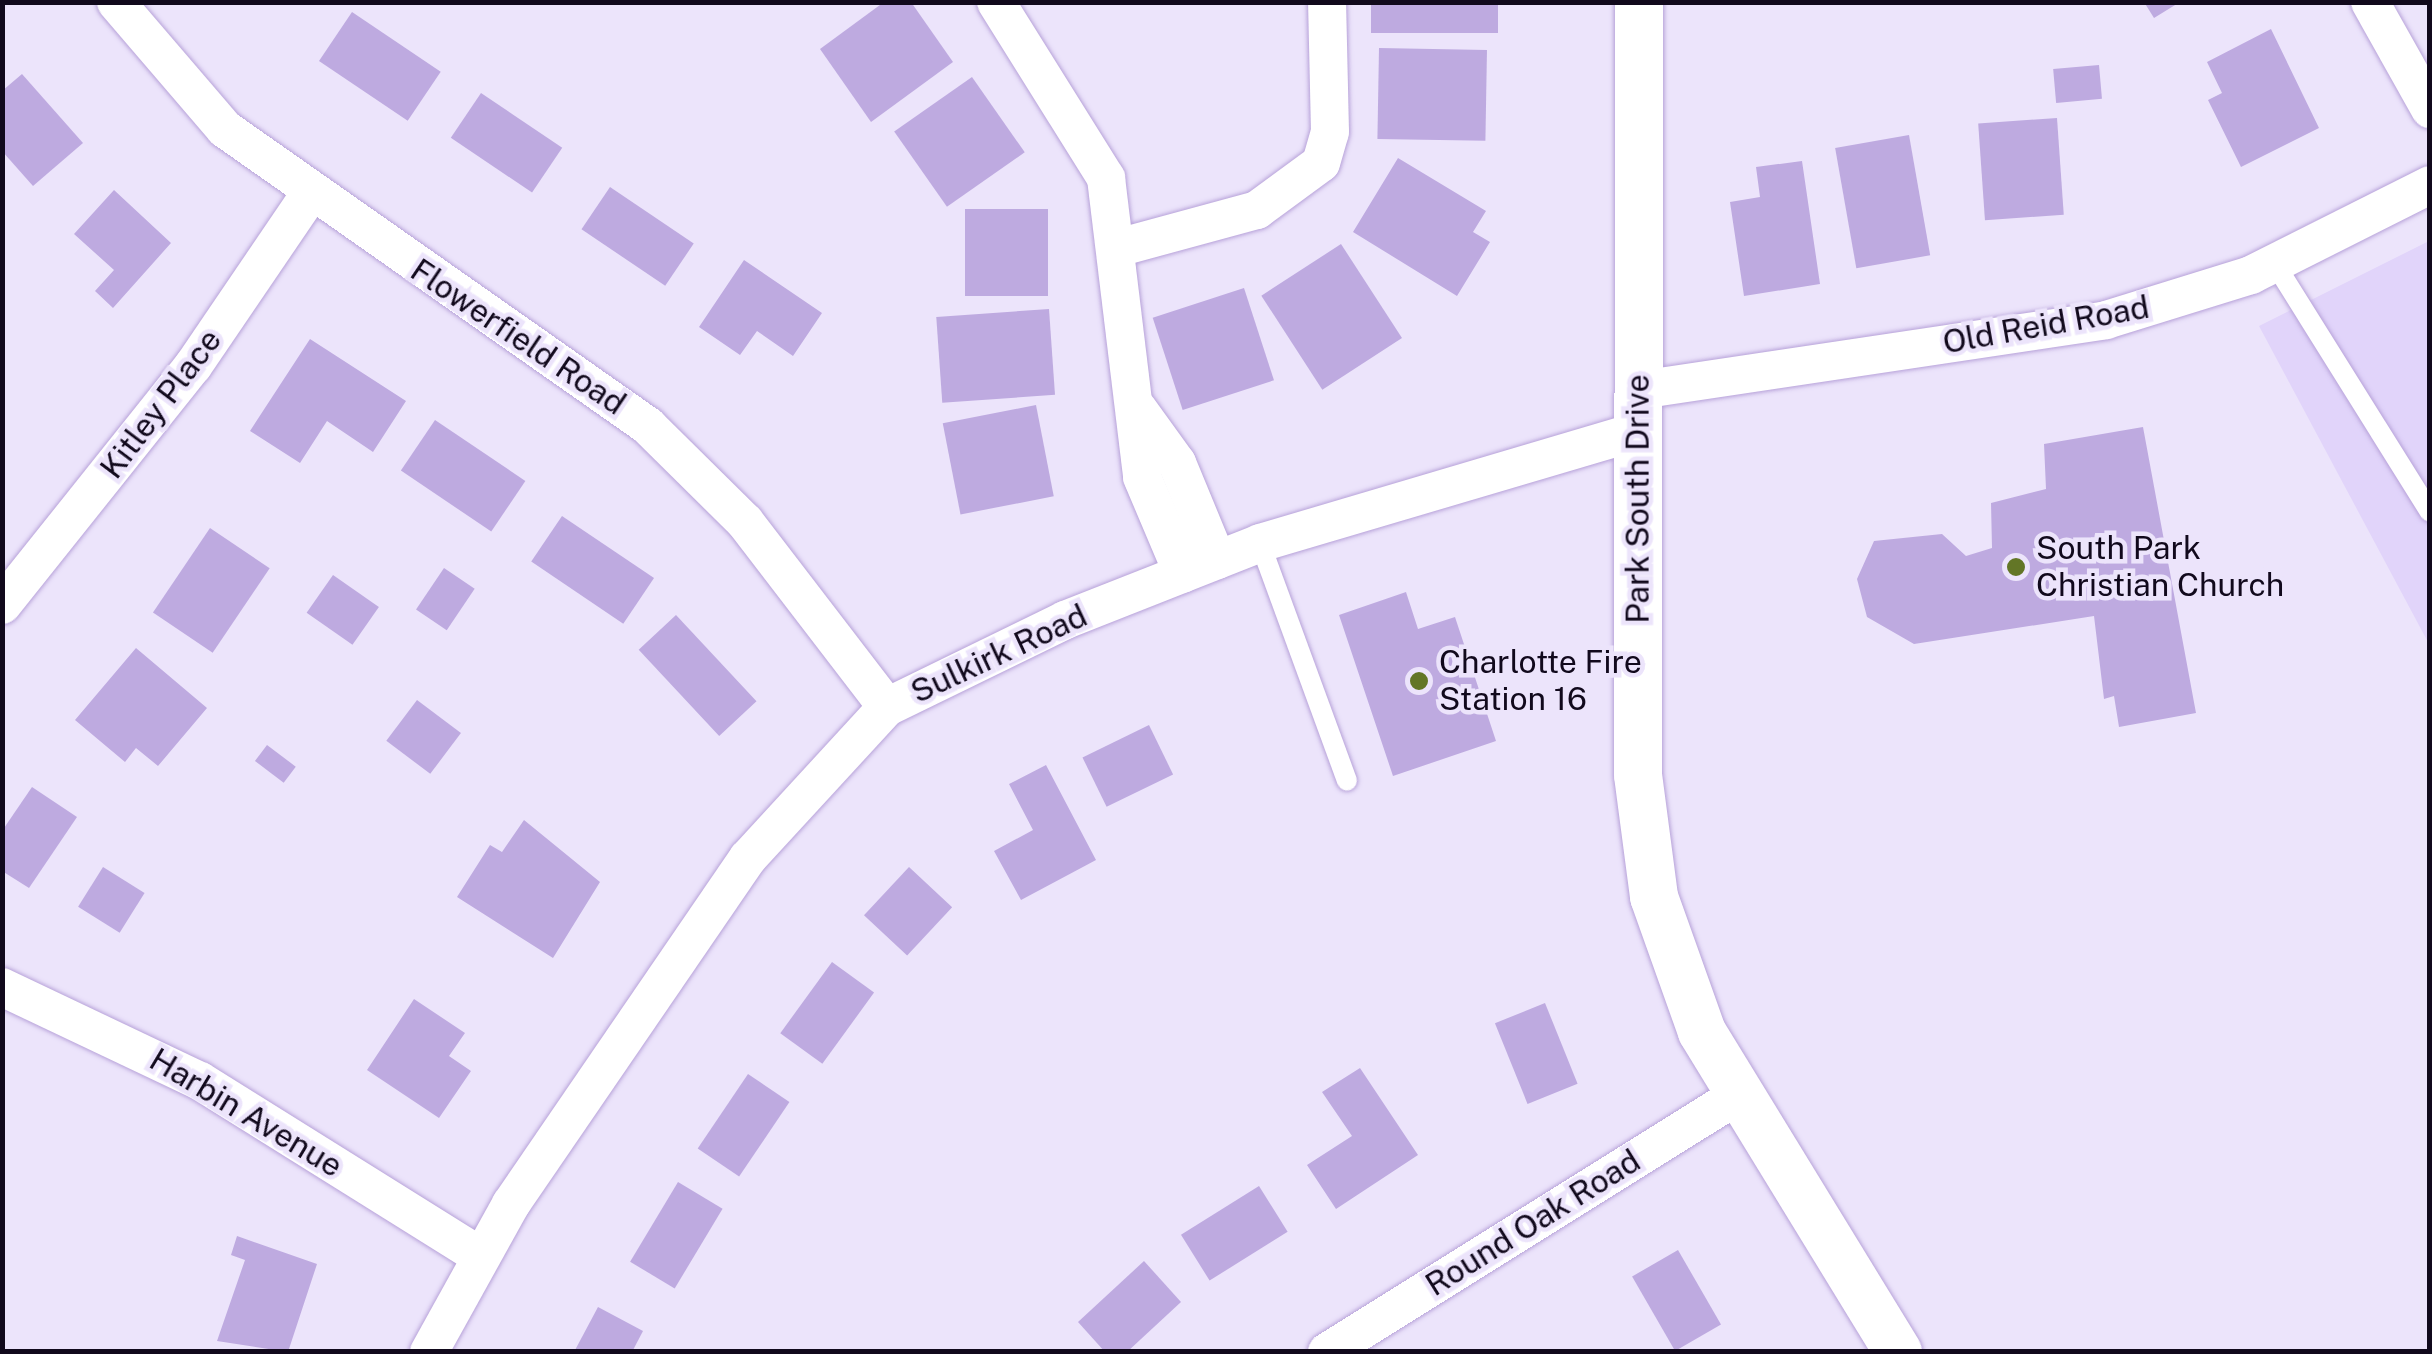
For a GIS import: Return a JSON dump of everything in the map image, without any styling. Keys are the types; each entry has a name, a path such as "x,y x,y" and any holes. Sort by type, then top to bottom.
{"street":[{"name":"Flowerfield Road","path":"116,2 198,102 310,194 648,426 746,522 888,707"},
{"path":"996,2 1106,178 1121,247 1142,477 1200,567"},
{"path":"1121,247 1257,210 1320,163 1330,132 1327,2"},
{"name":"Park South Drive","path":"1639,2 1641,816 1678,974 1738,1095 1898,1352"},
{"path":"2370,2 2430,109"},
{"name":"Old Reid Road","path":"1638,411 2106,320 2275,264 2430,184"},
{"name":"Kitley Place","path":"2,606 192,366 310,194"},
{"name":"Sulkirk Road","path":"429,1352 480,1256 748,858 888,707 1260,543 1638,411"},
{"name":"Harbin Avenue","path":"2,988 200,1081 480,1256"},
{"name":"Round Oak Road","path":"1328,1352 1738,1095"}],"lane":[{"path":"2275,264 2430,512"},
{"path":"1260,543 1348,782"}],"shaded area":[{"path":"2429,241 2429,644 2259,326"}],"building":[{"path":"884,2 911,2 953,62 871,122 820,49"},
{"path":"1371,2 1498,2 1498,33 1371,33"},
{"path":"2144,2 2180,2 2154,18"},
{"path":"352,12 441,72 408,121 319,61"},
{"path":"2271,29 2319,128 2241,167 2208,100 2222,93 2207,62"},
{"path":"1379,48 1487,50 1485,141 1377,139"},
{"path":"2099,65 2102,99 2056,103 2053,69"},
{"path":"22,74 83,143 33,186 2,151 2,91"},
{"path":"972,77 1025,152 947,207 894,131"},
{"path":"481,93 562,148 532,193 451,138"},
{"path":"2057,118 2064,215 1985,220 1978,124"},
{"path":"1909,135 1930,255 1856,268 1835,148"},
{"path":"1398,158 1486,211 1473,232 1490,242 1457,296 1353,232"},
{"path":"1802,161 1820,284 1744,296 1730,202 1760,197 1756,167"},
{"path":"610,187 694,243 665,286 581,229"},
{"path":"114,190 171,243 113,308 95,291 114,270 74,234"},
{"path":"965,209 1048,209 1048,296 965,296"},
{"path":"1341,244 1402,338 1322,390 1261,296"},
{"path":"744,260 822,313 793,356 757,331 740,355 699,327"},
{"path":"1244,288 1274,380 1183,410 1153,318"},
{"path":"1049,309 1055,395 942,403 936,317"},
{"path":"310,339 406,401 373,452 327,421 300,463 250,431"},
{"path":"1036,405 1054,496 960,514 943,423"},
{"path":"435,420 525,481 491,532 401,471"},
{"name":"South Park Christian Church","path":"2143,427 2196,713 2119,727 2114,696 2104,699 2094,616 1914,644 1867,617 1857,579 1874,541 1942,534 1966,556 1992,548 1991,503 2046,489 2044,444"},
{"path":"562,516 654,578 623,624 531,562"},
{"path":"210,528 270,568 213,653 153,613"},
{"path":"444,568 475,589 447,630 416,609"},
{"path":"333,575 379,607 352,645 307,613"},
{"name":"Charlotte Fire Station 16","path":"1406,592 1418,629 1455,617 1496,741 1393,776 1339,615"},
{"path":"676,615 756,701 719,736 639,650"},
{"path":"136,648 207,708 158,766 136,748 125,762 75,720"},
{"path":"417,700 461,733 430,774 386,741"},
{"path":"1149,725 1173,774 1107,807 1082,757"},
{"path":"267,745 296,767 284,783 255,761"},
{"path":"1046,765 1096,860 1021,900 994,851 1033,830 1009,784"},
{"path":"32,787 77,817 29,888 2,871 2,831"},
{"path":"524,820 600,882 553,958 457,897 490,845 502,852"},
{"path":"103,867 145,893 120,933 78,907"},
{"path":"909,867 952,907 907,956 864,915"},
{"path":"832,962 874,993 822,1064 780,1033"},
{"path":"414,999 465,1033 449,1056 471,1071 439,1118 367,1070"},
{"path":"1545,1003 1578,1084 1528,1104 1495,1023"},
{"path":"1360,1068 1418,1155 1336,1209 1307,1165 1352,1136 1322,1092"},
{"path":"748,1074 789,1102 739,1177 698,1149"},
{"path":"678,1182 723,1209 675,1288 630,1262"},
{"path":"1259,1186 1288,1232 1210,1281 1181,1235"},
{"path":"237,1236 317,1264 288,1352 217,1341 245,1260 231,1255"},
{"path":"1678,1250 1721,1324 1675,1351 1632,1276"},
{"path":"1144,1261 1181,1302 1127,1352 1105,1352 1078,1322"},
{"path":"598,1307 643,1331 632,1352 574,1352"}],"place":[{"name":"South Park Christian Church","path":"2016,567"},
{"name":"Charlotte Fire Station 16","path":"1419,681"}]}
